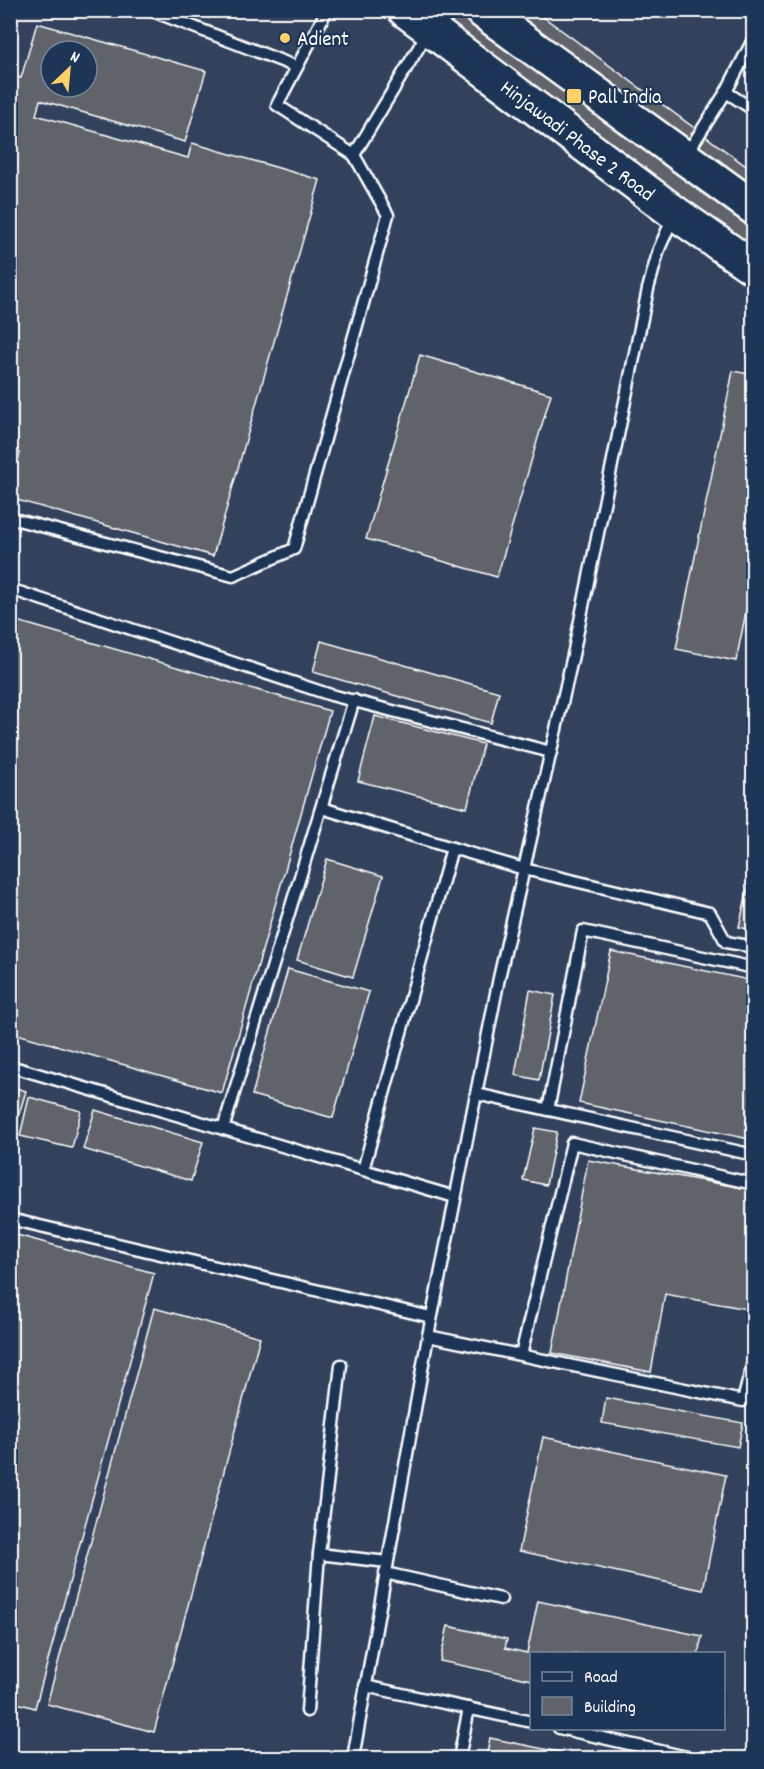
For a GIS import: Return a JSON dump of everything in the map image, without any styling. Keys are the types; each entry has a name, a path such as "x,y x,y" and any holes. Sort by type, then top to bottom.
{"main road":[{"path":"481,10 753,208"},
{"name":"Hinjawadi Phase 2 Road","path":"417,20 675,213 753,267"}],"lane":[{"path":"150,10 297,67"},
{"path":"10,518 233,576 294,549 388,216 354,155 277,105 327,10"},
{"path":"354,155 417,20"},
{"path":"684,157 726,92 753,38"},
{"path":"726,92 753,110"},
{"path":"353,1758 431,1317 499,978 551,752 648,289 659,249 675,213"},
{"path":"10,590 331,695 551,752"},
{"path":"223,1129 354,700"},
{"path":"322,808 452,849 710,913 726,942 753,947"},
{"path":"363,1170 452,849"},
{"path":"548,1110 583,931 753,968"},
{"path":"10,1066 455,1197"},
{"path":"476,1094 753,1155"},
{"path":"521,1355 572,1143 753,1184"},
{"path":"10,1219 431,1317"},
{"path":"428,1336 743,1401 753,1358"},
{"path":"307,1711 318,1554 341,1365"},
{"path":"318,1554 386,1568 501,1599"},
{"path":"365,1686 530,1722"},
{"path":"459,1758 469,1708"},
{"path":"568,1730 691,1758"}],"shaded area":[{"path":"11,11 753,11 753,1758 11,1758"}],"building":[{"name":"Pall India","path":"400,10 534,10 754,172 754,283"},
{"path":"37,23 93,39 39,39 39,99 99,99 99,41 206,71 185,142 40,100 36,115 188,158 192,143 320,180 213,556 10,498 10,487 20,453 10,450 10,75 21,78"},
{"path":"420,355 551,394 497,577 366,539"},
{"path":"733,371 754,375 754,573 736,661 676,649"},
{"path":"10,619 330,711 222,1093 10,1032"},
{"path":"321,641 499,692 491,723 313,672"},
{"path":"375,716 483,744 467,808 358,781"},
{"path":"327,859 383,876 353,977 297,960"},
{"path":"754,862 754,931 739,927"},
{"path":"611,951 754,981 754,1140 579,1103"},
{"path":"288,969 369,992 333,1118 252,1095"},
{"path":"530,990 555,995 539,1080 515,1075"},
{"path":"10,1086 26,1091 13,1134 10,1133"},
{"path":"29,1097 81,1111 72,1148 20,1136"},
{"path":"95,1110 203,1142 191,1181 83,1149"},
{"path":"535,1128 557,1132 546,1185 523,1180"},
{"path":"588,1160 754,1190 753,1310 665,1294 651,1372 552,1353"},
{"path":"10,1233 154,1273 35,1708 10,1701"},
{"path":"154,1308 260,1337 154,1732 47,1704"},
{"path":"606,1398 743,1423 738,1447 602,1423"},
{"path":"543,1437 726,1475 703,1590 519,1551"},
{"path":"538,1601 702,1636 698,1652 530,1652 530,1680 440,1661 448,1626 507,1639 505,1648 527,1653"},
{"path":"490,1738 588,1758 486,1758"}],"place":[{"name":"Adient","path":"285,38"},
{"name":"Pall India","path":"574,96"}]}
